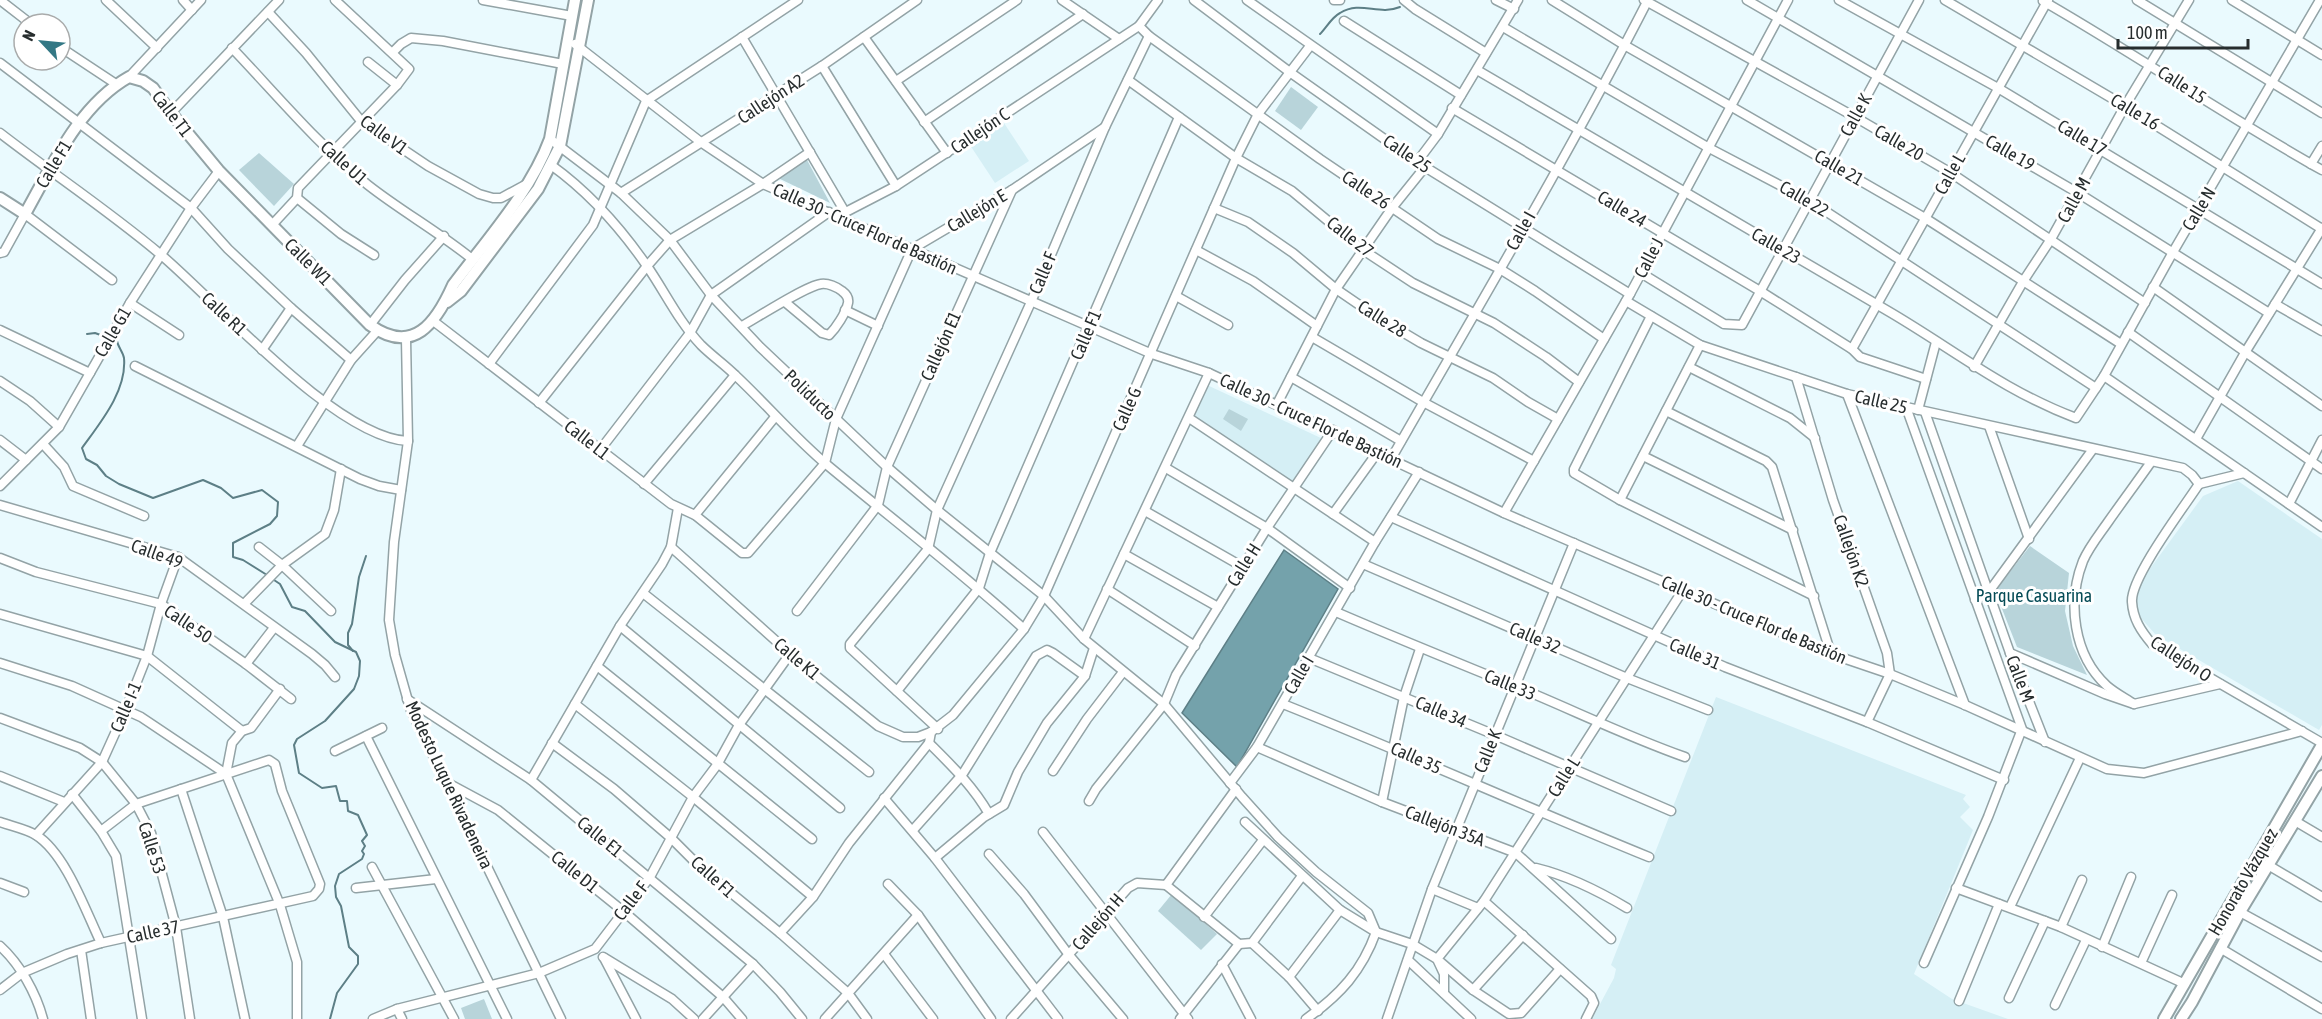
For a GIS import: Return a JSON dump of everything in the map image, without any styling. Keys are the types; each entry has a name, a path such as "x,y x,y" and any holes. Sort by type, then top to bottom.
{"street":[{"path":"106,0 157,48"},
{"path":"183,0 192,10"},
{"path":"72,55 116,84 129,77 201,0"},
{"path":"171,113 279,0"},
{"path":"272,225 297,198 298,188 397,85 409,69 335,0"},
{"path":"483,0 572,16"},
{"path":"406,339 420,332 432,320 444,304 453,285 531,180 543,160 550,140 575,0"},
{"path":"444,304 461,291 538,189 560,146 588,0"},
{"path":"489,364 593,225 646,101 798,0"},
{"name":"Callejón A2","path":"621,193 822,66 917,0"},
{"path":"896,81 1017,0"},
{"path":"1062,0 1119,39 1139,26 1155,1"},
{"name":"Calle 25","path":"1194,0 1291,74 1421,164 1524,227 1628,297 1651,316 1700,345 1847,394 2151,462"},
{"path":"1247,0 1438,134"},
{"path":"1334,0 1340,0"},
{"path":"1404,0 1486,53"},
{"path":"1496,0 1514,9"},
{"path":"1277,404 1336,289 1421,164 1452,108 1518,0"},
{"name":"Calle 21","path":"1551,0 1626,46 1925,218 2121,344"},
{"name":"Calle 19","path":"1747,0 2078,194 2269,313"},
{"name":"Calle J","path":"1504,513 1628,297 1788,0"},
{"name":"Calle 17","path":"1839,0 1998,88 2200,208 2322,284"},
{"name":"Calle K","path":"1641,273 1724,324 1742,325 1919,0"},
{"name":"Calle 16","path":"1945,0 2125,106 2322,228"},
{"path":"2137,0 2271,84 2322,113"},
{"name":"Calle M","path":"1974,367 2024,280 2078,194 2125,106 2189,0"},
{"path":"2232,0 2322,55"},
{"name":"Calle N","path":"2076,418 2104,376 2173,252 2320,0"},
{"name":"Calle I","path":"1391,459 1626,46 1646,1"},
{"name":"Calle 20","path":"1646,1 1951,173 2145,303"},
{"name":"Calle L","path":"1852,349 2045,1"},
{"name":"Calle 15","path":"2045,1 2150,64 2247,127 2322,170"},
{"path":"2,2 15,12"},
{"name":"Calle V1","path":"268,12 306,53 361,121 428,166 479,194 493,198 501,198 531,180"},
{"path":"924,122 1083,14"},
{"path":"1344,21 1461,94"},
{"name":"Calle 26","path":"1139,26 1149,36 1392,208 1438,238 1500,269 1604,339"},
{"name":"Calle 22","path":"1503,27 1708,148 1810,201 2096,388"},
{"name":"Calle F","path":"928,549 937,510 1031,302 1105,127 1149,36"},
{"path":"742,37 810,152 842,214"},
{"path":"864,37 947,153"},
{"path":"393,52 411,38 443,41 563,64"},
{"name":"Calle 30 - Cruce Flor de Bastión","path":"568,38 702,143 763,184 829,212 842,214 912,249 1152,354 1209,373 1504,513 1831,654 1890,674 2022,729 2045,742 2107,769 2144,772 2302,731"},
{"name":"Callejón C","path":"842,214 896,186 1119,39"},
{"name":"Calle G","path":"780,933 813,897 849,843 935,731 953,715 1024,629 1044,596 1236,158 1258,114 1291,74 1310,46"},
{"name":"Calle U1","path":"232,48 332,154 369,186 472,259"},
{"path":"368,62 397,85"},
{"path":"0,63 191,208 228,249 351,360"},
{"path":"822,66 896,186"},
{"name":"Calle 23","path":"1477,70 1877,305 1974,367 2043,405 2076,418"},
{"name":"Calle T1","path":"129,77 143,81 153,88 219,171"},
{"name":"Calle 27","path":"1128,80 1236,158 1292,191 1363,250 1413,283 1494,323 1579,382"},
{"name":"Calle F1","path":"2,253 79,124 98,100 116,84"},
{"name":"Calle 24","path":"1452,108 1760,291 1852,349"},
{"name":"Calle F1","path":"979,588 990,553 1090,327 1179,117"},
{"name":"Callejón E","path":"912,249 1012,190 1105,127"},
{"name":"Calle R1","path":"0,133 160,254 262,350 325,401 375,433 398,441 408,441"},
{"name":"Poliducto","path":"550,140 621,193 670,240 711,295 760,347 887,467 1044,596 1084,639 1164,704 1233,786 1286,844 1316,872 1368,913 1376,932"},
{"path":"2312,164 2322,146"},
{"path":"539,403 670,240 763,184 810,152"},
{"path":"551,165 601,207 647,266 690,333 775,417 825,463 928,549 979,588 1024,629"},
{"name":"Calle G1","path":"0,486 59,428 160,254 219,171"},
{"name":"Calle W1","path":"219,171 374,328 392,337 406,339"},
{"name":"Callejón E1","path":"878,505 887,467 1012,190"},
{"path":"0,198 25,214 112,280"},
{"path":"297,198 341,234 374,255"},
{"name":"Calle 28","path":"1214,208 1248,222 1293,253 1336,289 1411,338 1493,378 1558,419"},
{"path":"600,450 690,333 711,295 829,212"},
{"path":"2196,440 2246,351 2322,228"},
{"path":"297,446 405,280 444,237"},
{"path":"825,463 836,419 912,249"},
{"path":"1196,250 1253,281 1317,326"},
{"path":"742,326 785,302 813,287 821,284 841,290 847,296 848,302 832,333 825,335 785,302"},
{"path":"2153,287 2322,406"},
{"path":"1176,296 1228,325"},
{"path":"130,303 179,335"},
{"path":"2275,304 2322,331"},
{"path":"262,350 291,308"},
{"path":"845,310 878,326"},
{"path":"1651,316 1574,469 1578,477 1814,596"},
{"name":"Calle L1","path":"432,320 644,484 678,508 695,515 746,554 751,552 825,463"},
{"path":"0,330 90,373"},
{"path":"2128,332 2322,469"},
{"path":"1312,337 1423,402 1534,461"},
{"name":"Modesto Luque Rivadeneira","path":"406,339 408,441 394,542 389,620 395,655 407,699 561,1019"},
{"path":"1922,411 1926,379 1936,342"},
{"path":"1620,500 1700,345"},
{"name":"Calle 25","path":"1852,349 1860,357 1926,379"},
{"path":"135,366 341,469 379,486 401,490"},
{"path":"1689,367 1790,418 1815,438"},
{"path":"1084,639 1209,373"},
{"path":"644,484 735,375"},
{"path":"2104,376 2322,527"},
{"path":"1291,377 1401,441"},
{"name":"Callejón K2","path":"1796,377 1833,500 1887,653 1890,674"},
{"path":"0,381 30,401 59,428"},
{"path":"1847,394 1965,705"},
{"name":"Calle M","path":"1906,407 2022,729"},
{"path":"1666,411 1766,461 1772,467 1831,654"},
{"name":"Calle M","path":"1922,411 2010,653 2045,742"},
{"path":"695,515 775,417"},
{"path":"1189,418 1375,542"},
{"path":"1989,426 2029,539"},
{"name":"Calle H","path":"1089,801 1096,789 1164,704 1176,675 1267,528 1333,430"},
{"path":"0,440 26,460"},
{"path":"2289,504 2322,440"},
{"path":"43,444 64,467 74,486 144,516"},
{"path":"1976,600 1988,593 2093,449"},
{"path":"1333,514 1377,453"},
{"path":"1643,456 1792,530"},
{"path":"2134,704 2106,685 2088,662 2079,639 2074,611 2074,591 2083,560 2151,462 2183,468 2199,484 2244,473"},
{"path":"1166,468 1267,528 1350,588"},
{"path":"244,604 282,565 325,534 331,523 341,469"},
{"name":"Calle I","path":"1233,786 1375,542 1419,472"},
{"name":"Callejón O","path":"2199,484 2139,576 2131,600 2137,625 2152,644 2322,744"},
{"name":"Calle 49","path":"0,505 178,557 325,665 335,677"},
{"path":"798,611 878,505"},
{"path":"531,780 620,626 671,546 678,508"},
{"path":"1145,511 1243,567"},
{"name":"Calle 31","path":"1391,517 1725,667 1867,722 2004,780"},
{"name":"Calle K","path":"1387,1019 1432,889 1574,543"},
{"name":"Calle K1","path":"671,546 790,654 878,726 903,737 918,737 935,731"},
{"path":"259,548 282,565 331,611"},
{"path":"928,549 850,644 850,648 897,691 935,731"},
{"path":"1124,554 1218,608"},
{"name":"Calle I-1","path":"36,835 102,762 147,656 161,604 178,557"},
{"name":"Calle 50","path":"0,558 36,572 161,604 291,699"},
{"name":"Calle 32","path":"1364,564 1627,678 1708,710"},
{"path":"897,691 979,588"},
{"path":"1107,589 1194,646"},
{"name":"Calle L","path":"1437,959 1481,905 1683,590"},
{"path":"643,593 869,772"},
{"name":"Calle 33","path":"1336,612 1420,649 1515,686 1638,741 1685,757"},
{"path":"0,614 147,656 242,731"},
{"path":"620,626 840,808"},
{"path":"246,664 273,628"},
{"path":"935,858 989,814 1000,809 1006,801 1018,772 1047,723 1085,676 1094,648"},
{"path":"1382,802 1404,697 1420,649"},
{"path":"913,830 962,775 1036,656 1047,650 1085,676"},
{"path":"2010,653 2134,704 2220,684"},
{"name":"Calle F","path":"595,949 650,877 693,797 717,765 739,725 790,654"},
{"name":"Calle 34","path":"1309,658 1671,811"},
{"path":"0,663 72,686 126,709 225,774 280,905 297,962 297,1019"},
{"path":"597,666 717,765 812,839"},
{"path":"1053,771 1087,719 1122,672"},
{"path":"1867,722 1890,674"},
{"path":"225,774 232,743 242,731 251,728 280,689"},
{"name":"Calle E1","path":"407,699 531,780 753,964 802,1019"},
{"path":"575,704 693,797 813,897"},
{"name":"Calle 35","path":"1282,704 1394,748 1648,857"},
{"name":"Calle 53","path":"0,718 80,748 102,762 136,804 151,833 176,927 190,1019"},
{"path":"335,751 382,728"},
{"path":"1924,963 2004,780 2022,729"},
{"path":"366,736 507,1019"},
{"name":"Calle F1","path":"552,743 614,789 671,838 702,869 780,933 848,993 867,1019"},
{"path":"928,743 962,775 989,814"},
{"name":"Honorato Vázquez","path":"2164,1019 2322,744"},
{"name":"Callejón 35A","path":"1257,747 1382,802 1515,853 1611,939"},
{"path":"2010,907 2080,758"},
{"name":"Calle 37","path":"0,990 22,973 101,943 314,896 320,884 282,791 274,764 266,760 225,774"},
{"path":"101,831 136,804 225,774"},
{"path":"0,776 64,802"},
{"name":"Honorato Vázquez","path":"2181,1019 2240,912 2322,776"},
{"name":"Calle D1","path":"446,782 498,810 723,997 742,1019"},
{"path":"1233,786 1166,885 1239,944 1252,943 1289,977 1318,1011"},
{"path":"181,789 223,917 245,1019"},
{"path":"72,794 101,831 116,856 142,1019"},
{"path":"884,798 913,830 1058,1019"},
{"path":"2295,821 2322,837"},
{"path":"0,822 36,835 53,852 67,873 101,943"},
{"path":"1245,822 1340,910 1376,932 1412,944 1437,959 1473,990 1509,1014 1521,1013 1560,969"},
{"path":"1043,832 1184,1017 1239,944"},
{"path":"1204,917 1263,840"},
{"path":"988,854 1024,894 1070,955 1123,1019"},
{"path":"2268,865 2322,897"},
{"path":"372,867 454,1019"},
{"path":"1532,867 1559,874 1594,888 1627,908"},
{"path":"1252,943 1302,876"},
{"path":"2102,947 2131,878"},
{"path":"356,888 436,879"},
{"path":"2061,927 2082,880"},
{"path":"0,883 24,892"},
{"name":"Callejón H","path":"1011,1019 1128,888 1137,883 1166,885"},
{"path":"888,884 918,915 991,1019"},
{"path":"1956,888 2061,927 2186,984"},
{"path":"1432,889 1481,905 1523,935 1592,996 1594,1003 1586,1019"},
{"path":"2141,963 2172,895"},
{"path":"1959,1001 2000,904"},
{"path":"1289,977 1340,910"},
{"path":"2240,912 2322,957"},
{"path":"825,1019 918,915"},
{"path":"2009,998 2045,921"},
{"path":"1306,1019 1318,1011 1355,975 1363,964 1376,932"},
{"path":"1473,990 1523,935"},
{"path":"2055,1005 2086,940"},
{"path":"0,946 12,957 22,973 44,1019"},
{"path":"2220,948 2322,1009"},
{"path":"373,1019 397,1009 539,973 595,949 603,957 672,999 694,1019"},
{"path":"81,950 91,1019"},
{"path":"884,954 933,1019"},
{"path":"603,957 636,1019"},
{"path":"1437,959 1444,975 1444,993"},
{"path":"1408,960 1471,1019"},
{"path":"704,1018 753,964"},
{"path":"1222,964 1251,1019"},
{"path":"397,1009 402,1019"}],"shaded area":[{"path":"1002,120 1029,161 995,183 968,142"},
{"path":"1207,385 1323,439 1293,485 1190,418"},
{"path":"2238,481 2322,539 2322,725 2319,730 2156,635 2139,616 2136,597 2141,581 2203,496"},
{"path":"1284,550 1338,589 1237,767 1182,713"},
{"path":"1716,697 1966,795 1963,799 1970,807 1960,817 1973,830 1914,974 1952,999 2008,1019 1592,1019 1614,978 1616,969 1611,965"}],"green space":[{"path":"1291,87 1318,107 1301,130 1275,111"},
{"path":"259,153 294,184 274,206 239,170"},
{"path":"807,160 830,203 778,178"},
{"path":"1229,409 1248,419 1241,431 1223,419"},
{"name":"Parque Casuarina","path":"2030,546 2069,573 2065,611 2073,646 2087,675 2017,647 1995,591"},
{"path":"1172,894 1217,934 1201,950 1158,911"},
{"path":"484,999 492,1019 465,1019 461,1008"}],"waterway":[{"path":"1320,34 1334,17 1348,9 1384,10 1400,7"},
{"path":"87,334 95,333 106,337"},
{"path":"112,339 117,341 124,358 124,370 111,406 82,448 86,459 97,465 106,476 119,484 153,498 203,480 221,488 233,498 262,490 278,502 277,516 270,524 233,543 233,557 243,560 267,575"},
{"path":"353,651 348,645 348,633 352,624 359,577 366,556"},
{"path":"271,578 280,584 292,607 305,611 335,642 356,652 360,661 359,676 354,689 325,721 297,739 294,745 299,773 322,788 336,786 340,801 347,801 348,811 358,815 367,835 362,841 365,846 362,859 339,874 335,886 349,947 358,956 358,964 337,993 330,1019"}]}
